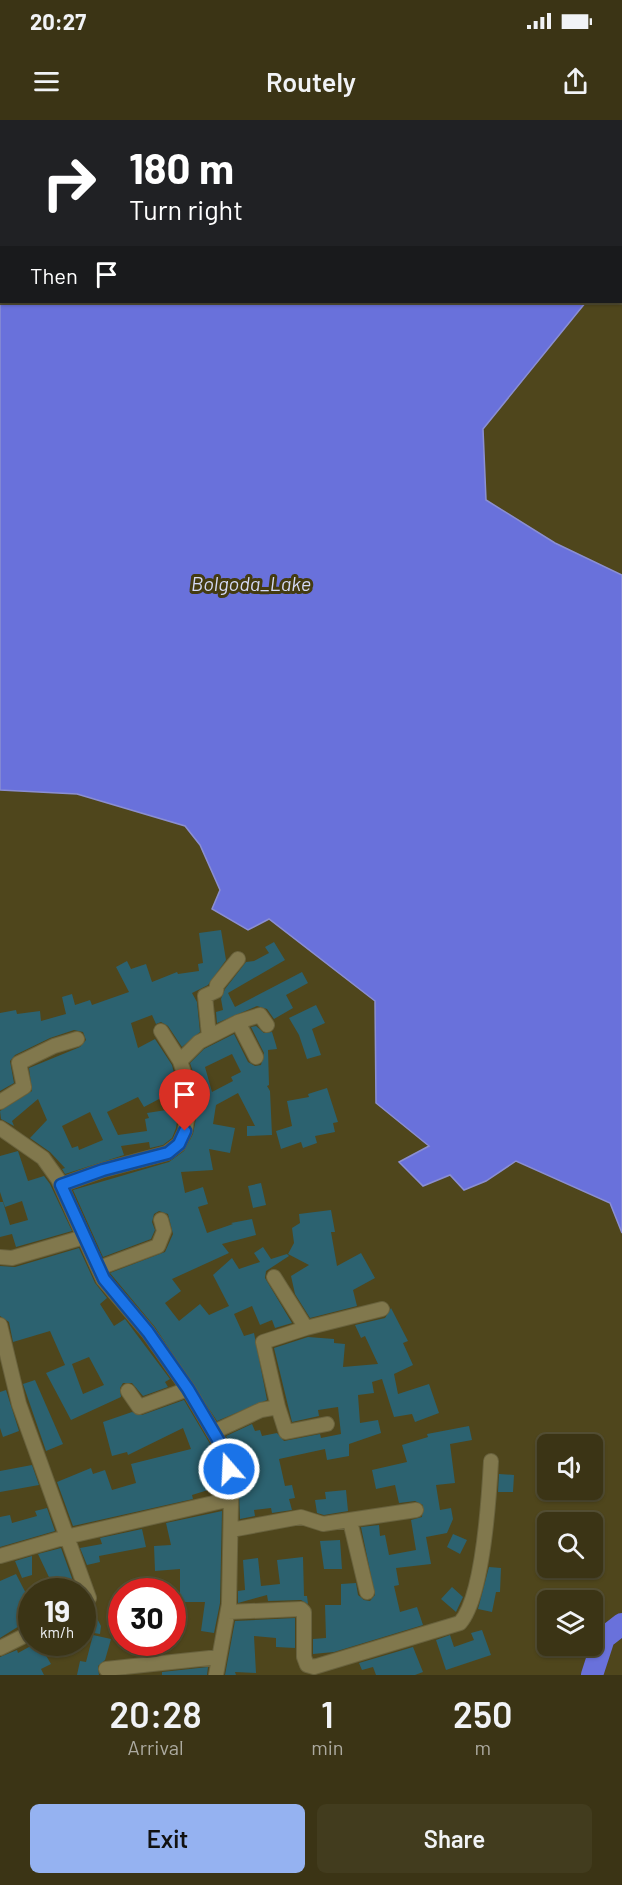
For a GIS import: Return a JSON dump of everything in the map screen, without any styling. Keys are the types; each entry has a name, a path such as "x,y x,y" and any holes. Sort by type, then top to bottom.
{"street":[{"path":"209,1036 205,996 216,991 217,985 238,959"},
{"path":"180,1061 199,1042 238,1022 260,1016 267,1025"},
{"path":"238,1022 256,1057"},
{"path":"61,1185 103,1170 168,1153 179,1144 185,1131 188,1113 187,1082 180,1061 161,1031"},
{"path":"0,1102 24,1087 19,1063 54,1046 77,1039"},
{"path":"0,1128 43,1158 61,1185 104,1279 148,1332 188,1389 224,1450 229,1469 231,1530 228,1612 216,1675"},
{"path":"99,1268 158,1246 164,1231 161,1220"},
{"path":"0,1257 12,1258 84,1237"},
{"path":"274,1277 306,1328"},
{"path":"327,1424 286,1432 263,1342 306,1328 382,1309"},
{"path":"0,1325 19,1404 81,1578"},
{"path":"128,1391 139,1407 188,1389"},
{"path":"214,1432 261,1410 278,1407"},
{"path":"228,1612 301,1609 304,1612 304,1657 307,1665 314,1667 459,1623 467,1614 478,1568 488,1503 491,1461"},
{"path":"0,1556 66,1537 231,1499"},
{"path":"231,1530 301,1517 323,1524 416,1510"},
{"path":"350,1521 367,1592"},
{"path":"0,1648 18,1639"},
{"path":"106,1669 219,1657"}],"water":[{"name":"Bolgoda_Lake","path":"0,303 585,303 483,429 486,500 555,543 622,575 622,1233 610,1203 516,1161 486,1181 464,1190 450,1175 423,1186 399,1162 429,1146 376,1103 375,1001 269,919 248,930 212,909 220,890 200,845 185,826 77,794 0,790"}],"building":[{"path":"221,930 226,960 208,985 192,993 197,1002 200,1032 182,1047 168,1026 161,1022 156,1024 152,1015 131,1023 138,1048 155,1039 172,1065 178,1089 144,1107 138,1097 107,1112 118,1135 147,1131 145,1119 149,1118 147,1113 179,1108 172,1138 163,1145 150,1148 149,1142 121,1146 124,1155 65,1174 62,1169 65,1168 50,1152 30,1138 47,1120 38,1099 12,1121 14,1126 1,1119 0,1111 32,1091 29,1068 80,1047 86,1040 83,1032 74,1030 50,1038 15,1055 10,1061 14,1083 0,1091 0,1013 16,1010 17,1014 40,1011 41,1021 66,1014 62,997 72,994 75,1005 90,1000 92,1005 129,992 116,967 127,961 131,969 146,964 152,982 177,972 178,974 199,971 198,964 203,963 199,933","holes":["90,1112 103,1140 79,1150 78,1146 72,1148 62,1126"]},
{"path":"274,942 285,960 228,993 235,1007 302,972 308,983 286,995 293,1008 274,1019 267,1009 257,1006 217,1023 216,1012 223,1010 221,999 225,989 246,962 254,961 269,953 265,947"},
{"path":"316,1005 325,1023 312,1029 321,1055 307,1059 299,1035 289,1018"},
{"path":"256,1026 264,1033 272,1032 277,1049 268,1050 269,1085 267,1086 270,1091 272,1135 247,1136 247,1126 255,1126 238,1093 216,1105 213,1124 235,1128 230,1153 209,1149 213,1170 181,1172 185,1193 203,1187 208,1204 198,1207 207,1233 233,1224 231,1223 252,1219 256,1235 222,1244 229,1253 172,1279 181,1291 165,1303 179,1321 200,1304 209,1315 229,1306 213,1275 232,1258 239,1269 260,1262 254,1253 263,1247 271,1259 287,1254 289,1256 266,1271 265,1278 292,1323 275,1328 272,1320 260,1325 252,1306 234,1314 244,1336 254,1333 267,1400 217,1421 155,1327 110,1273 165,1252 173,1234 168,1214 159,1211 154,1214 152,1222 155,1230 151,1239 103,1257 73,1190 169,1162 184,1151 193,1134 197,1113 196,1081 190,1063 204,1049 234,1034 248,1062 255,1066 261,1065 264,1053 251,1027","holes":["232,1054 241,1072 231,1077 233,1081 212,1092 205,1067"]},
{"path":"327,1088 338,1122 333,1123 335,1132 315,1136 317,1143 303,1148 301,1142 281,1149 276,1131 292,1126 287,1101 309,1097 308,1094"},
{"path":"18,1151 28,1181 44,1176 72,1231 16,1247 12,1234 0,1237 0,1202 3,1202 10,1225 28,1220 22,1201 5,1207 0,1192 0,1156"},
{"path":"261,1183 266,1205 253,1208 248,1186"},
{"path":"331,1210 335,1232 331,1232 337,1266 361,1253 375,1278 353,1290 357,1306 310,1318 295,1294 291,1276 309,1265 288,1254 294,1243 292,1228 300,1223 299,1214"},
{"path":"79,1248 95,1283 107,1298 100,1304 114,1326 125,1319 170,1379 165,1382 168,1387 143,1396 132,1383 123,1383 120,1388 121,1397 71,1420 46,1373 65,1365 50,1331 13,1342 9,1322 0,1316 0,1266 15,1267","holes":["89,1357 104,1385 83,1394 72,1364"]},
{"path":"391,1308 408,1341 403,1343 413,1365 394,1374 398,1394 429,1384 439,1413 415,1422 412,1414 394,1417 382,1379 372,1382 374,1393 358,1395 360,1423 378,1420 381,1433 349,1444 349,1456 327,1460 325,1449 279,1459 285,1486 292,1485 295,1498 289,1499 292,1510 272,1513 271,1508 254,1510 255,1516 240,1519 238,1468 226,1436 252,1424 255,1431 260,1430 262,1436 277,1433 284,1441 320,1434 321,1438 341,1434 338,1407 318,1410 319,1416 292,1422 274,1348 308,1337 334,1339 334,1343 345,1344 343,1367 378,1364 365,1336 361,1338 355,1325 385,1318"},
{"path":"35,1380 63,1444 46,1451 23,1384"},
{"path":"6,1390 19,1431 3,1437 0,1428 0,1392"},
{"path":"184,1400 216,1454 221,1486 192,1495 193,1499 73,1526 57,1482 91,1468 93,1474 105,1470 112,1490 136,1483 131,1464 191,1449 183,1428 128,1455 127,1452 112,1456 103,1422 132,1412 142,1415"},
{"path":"469,1426 472,1440 450,1444 455,1483 436,1485 440,1510 451,1508 453,1519 447,1533 426,1537 431,1564 396,1568 399,1585 394,1586 400,1612 417,1607 423,1625 334,1652 313,1654 313,1639 326,1638 325,1605 341,1605 341,1584 356,1583 358,1595 364,1600 370,1601 375,1595 361,1527 379,1525 380,1536 385,1535 389,1555 416,1550 411,1520 422,1517 423,1505 415,1501 399,1503 395,1485 376,1489 372,1470 407,1462 402,1445 428,1437 427,1434"},
{"path":"32,1465 39,1485 0,1492 0,1471"},
{"path":"499,1474 514,1475 513,1492 498,1492"},
{"path":"346,1490 348,1511 324,1515 317,1513 315,1500 326,1499 325,1492"},
{"path":"47,1508 55,1531 0,1547 0,1517 10,1515 12,1523 37,1516 35,1511"},
{"path":"222,1511 220,1603 214,1633 201,1631 205,1602 186,1602 186,1578 180,1578 180,1569 155,1571 154,1546 171,1545 166,1523"},
{"path":"142,1529 146,1547 99,1556 100,1562 87,1565 80,1548 102,1544 100,1538"},
{"path":"453,1534 467,1540 460,1554 447,1547"},
{"path":"340,1540 342,1569 324,1569 320,1541"},
{"path":"61,1548 72,1578 49,1578 38,1554"},
{"path":"32,1556 32,1575 22,1578 15,1561"},
{"path":"303,1557 304,1596 307,1596 308,1604 301,1600 268,1601 267,1595 238,1603 238,1591 245,1590 243,1560 258,1558 261,1586 280,1584 277,1560"},
{"path":"489,1567 501,1568 500,1592 496,1592 492,1612 478,1609"},
{"path":"16,1574 18,1578 18,1627 0,1638 0,1581"},
{"path":"452,1587 463,1597 456,1612 441,1599"},
{"path":"96,1617 101,1626 100,1634 96,1633"},
{"path":"295,1618 295,1648 276,1647 276,1638 254,1636 256,1673 235,1672 236,1675 225,1675 235,1621"},
{"path":"482,1630 491,1655 446,1670 436,1640 450,1635 454,1647 474,1640 471,1633"},
{"path":"96,1636 108,1638 105,1660 98,1666 99,1675 77,1675 80,1661 86,1662 88,1656 96,1656"},
{"path":"413,1647 423,1672 415,1675 376,1675 373,1667 362,1670 359,1663"},
{"path":"17,1650 18,1656 46,1656 51,1664 41,1669 44,1675 0,1675 0,1657"},
{"path":"208,1667 207,1675 162,1675 162,1672"}],"waterway":[{"path":"592,1675 604,1638 622,1624"}],"route":[{"path":"185,1131 179,1144 168,1153 103,1170 61,1185 104,1279 148,1332 188,1389 224,1450 229,1469"}]}
